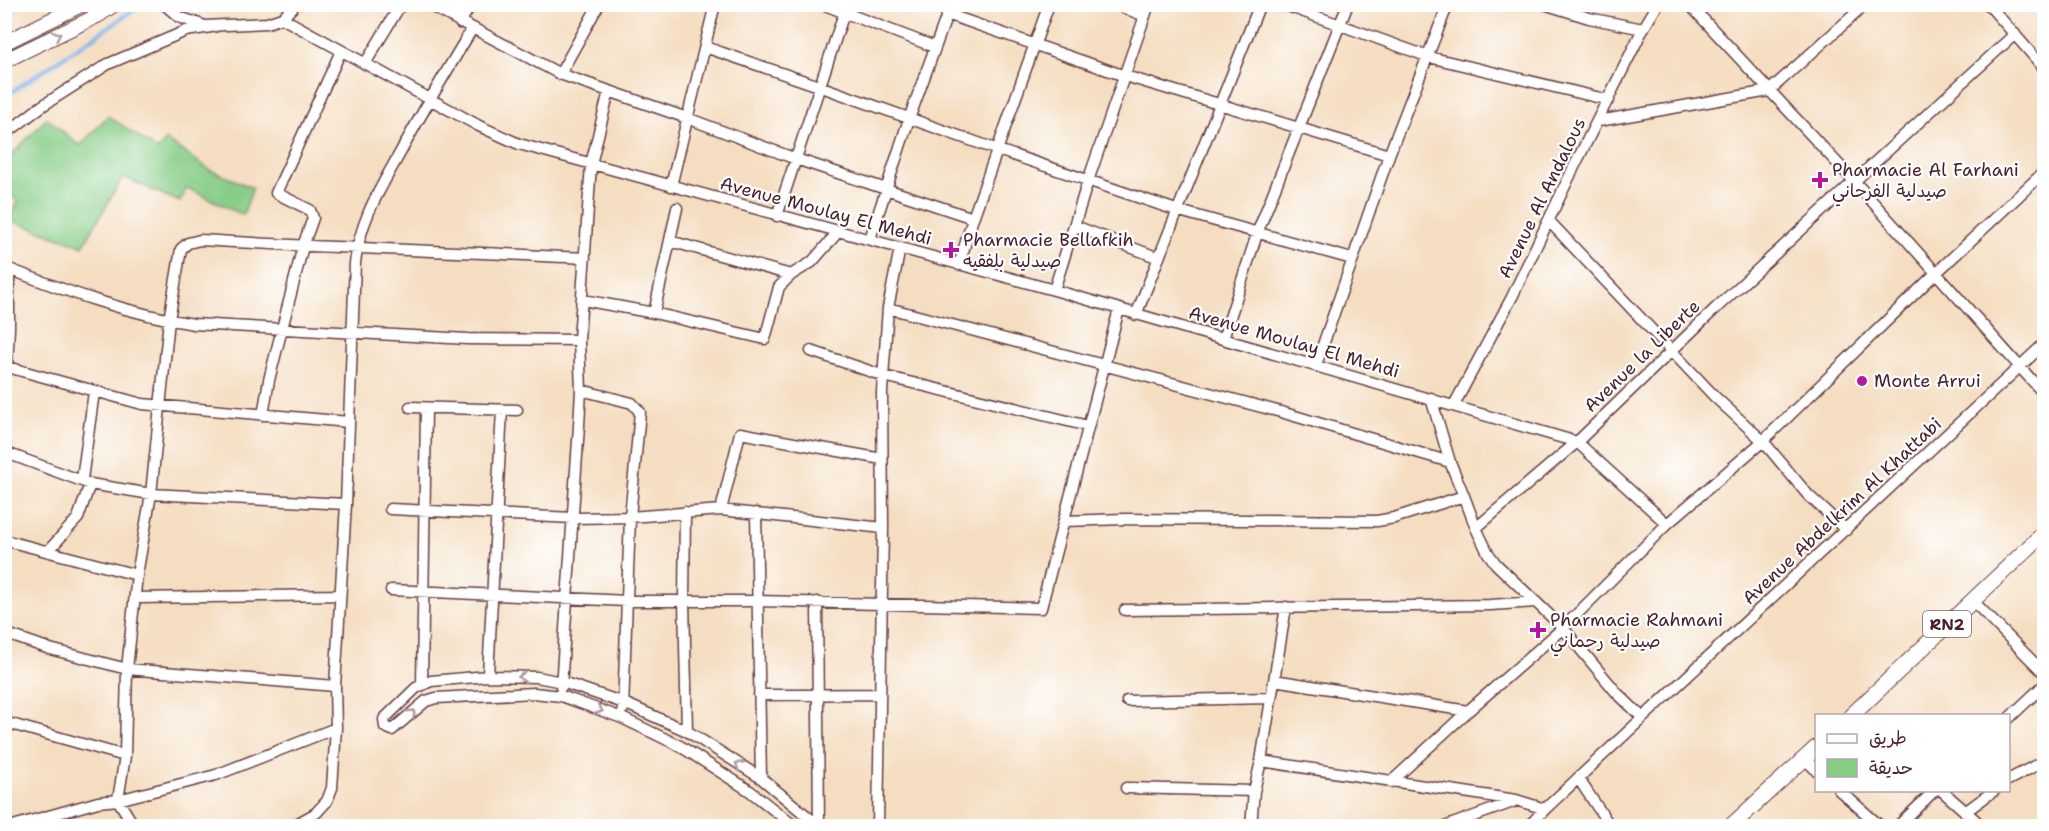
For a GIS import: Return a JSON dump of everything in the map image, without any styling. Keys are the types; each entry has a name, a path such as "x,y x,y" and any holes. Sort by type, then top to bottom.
{"main road":[{"name":"RN2","path":"1853,714 2044,533"},
{"path":"1731,826 1813,759"}],"street":[{"path":"4,43 83,4"},
{"path":"4,61 99,15 115,4"},
{"path":"164,4 179,17 205,26 255,25 282,18 296,4"},
{"path":"365,64 401,4"},
{"path":"427,4 560,74 796,159 973,218"},
{"path":"460,23 471,4"},
{"path":"560,74 599,4"},
{"path":"671,186 715,4"},
{"path":"822,4 846,9 935,47"},
{"path":"959,265 973,218 1049,4"},
{"path":"1113,4 1145,16"},
{"path":"1054,290 1088,181 1149,4"},
{"path":"1136,315 1260,4"},
{"path":"1282,4 1429,57 1609,100"},
{"path":"1223,339 1258,231 1348,4"},
{"path":"1316,365 1389,155 1448,4"},
{"path":"1544,4 1562,7 1589,18 1643,29"},
{"name":"Avenue Al Andalous","path":"1454,405 1512,297 1574,167 1643,29 1658,4"},
{"path":"1689,4 1854,181 2044,394"},
{"path":"1599,121 1769,91 1866,4"},
{"path":"1988,4 2044,68"},
{"path":"777,216 846,9"},
{"path":"870,239 909,119 949,9 1036,45 1125,76 1299,130 1389,155"},
{"name":"Avenue Moulay El Mehdi","path":"282,18 479,126 519,144 1054,290 1577,442 1667,524"},
{"path":"4,135 49,101 108,64 186,31 217,26"},
{"path":"293,826 316,813 327,801 332,789 357,249 362,227 370,209 429,99 472,29"},
{"name":"Avenue la Liberte","path":"1476,528 1577,442 1672,349 2015,34"},
{"path":"705,47 1176,210 1352,259"},
{"path":"263,415 269,380 303,246 312,225 312,214 305,207 276,193 341,51"},
{"path":"561,696 581,390 579,340 591,164 609,91"},
{"path":"1391,782 1563,628 1667,524 1763,441 2044,172"},
{"path":"654,313 677,208"},
{"path":"1549,221 1715,397 1763,441 1808,495 1846,530"},
{"path":"1075,226 1159,258"},
{"path":"583,300 654,313 765,339 779,288 791,275 812,262 838,232"},
{"path":"134,826 118,800 125,756 127,669 137,575 151,495 159,406 179,254 188,243 200,240 585,258"},
{"path":"670,241 791,275"},
{"path":"878,826 884,528 882,459 884,376 888,308 900,248"},
{"path":"349,422 159,406 124,400 6,366 9,328 7,268 103,302 169,320 194,324 283,327 353,334 468,339 579,340"},
{"path":"888,308 1281,412 1450,462"},
{"path":"390,590 627,602 757,601 1041,608 1119,309"},
{"name":"Avenue Abdelkrim Al Khattabi","path":"1533,826 1532,823 1545,809 1642,717 2021,368 2044,344"},
{"path":"811,351 884,376 1088,426"},
{"path":"581,390 632,403 640,412 630,517 622,718"},
{"path":"48,551 78,518 86,481 94,392"},
{"path":"1431,398 1450,462 1476,528 1496,564 1563,628 1617,693 1642,717"},
{"path":"410,407 517,410"},
{"path":"422,684 426,408"},
{"path":"488,676 502,410"},
{"path":"721,510 740,433 882,459"},
{"path":"4,452 86,481 151,495 346,504"},
{"path":"1064,521 1189,519 1377,521 1394,518 1464,496"},
{"path":"390,509 573,518 630,517 721,510 884,528"},
{"path":"685,512 684,601 687,731"},
{"path":"756,513 761,778"},
{"path":"4,540 137,575"},
{"path":"135,598 340,595"},
{"path":"1972,600 2044,673"},
{"path":"1125,610 1490,605 1536,602"},
{"path":"817,603 819,826"},
{"path":"1251,826 1254,791 1286,607"},
{"path":"4,633 50,649 127,669 335,686"},
{"path":"794,826 750,791 690,753 622,718 561,696 534,693 430,699 396,728 388,729 384,723 387,715 422,684 431,681 488,676 537,677 562,682 624,703 687,731 761,778 819,826"},
{"path":"1274,680 1468,711"},
{"path":"2010,717 2044,685"},
{"path":"759,695 880,694"},
{"path":"1127,700 1270,698"},
{"path":"4,722 125,756"},
{"path":"13,826 98,802 118,800 216,775 336,728"},
{"path":"1261,761 1516,800 1545,809"},
{"path":"2010,779 2044,761"},
{"path":"1578,778 1610,826"},
{"path":"1126,789 1254,791"},
{"path":"1841,792 1880,826"},
{"path":"1898,826 1933,792"},
{"path":"1943,792 1982,826"},
{"path":"1965,812 1992,792"},
{"path":"1447,826 1516,800"}],"green space":[{"path":"108,116 158,150 166,140 210,170 253,188 243,215 187,188 180,202 123,177 83,246 9,220 18,202 5,190 5,162 47,118 80,146"}],"waterway":[{"path":"4,97 143,4"}],"place":[{"name":"Pharmacie Al Farhani صيدلية الفرحاني","path":"1820,180"},
{"name":"Pharmacie Bellafkih صيدلية بلفقيه","path":"951,250"},
{"name":"Monte Arrui","path":"1862,381"},
{"name":"Pharmacie Rahmani صيدلية رحماني","path":"1538,630"}]}
